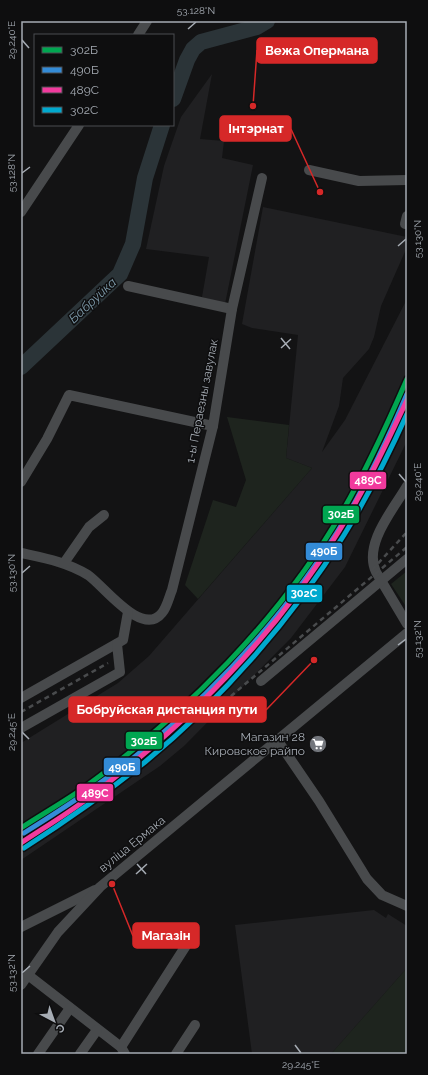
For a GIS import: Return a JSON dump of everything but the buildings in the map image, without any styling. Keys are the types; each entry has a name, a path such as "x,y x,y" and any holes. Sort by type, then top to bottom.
{"street":[{"path":"139,34 147,21"},
{"path":"21,212 78,126"},
{"path":"309,170 359,181 407,180"},
{"name":"1-ы Пераезны завулак","path":"128,612 139,618 151,620 162,613 172,590 213,426 232,309 262,178"},
{"path":"128,286 232,309"},
{"path":"21,482 47,439 69,395 213,426"},
{"path":"407,486 380,531 372,554 373,564 407,624"},
{"path":"64,562 89,527 104,515"},
{"path":"21,553 64,562 88,575 128,612 123,640 21,698"},
{"path":"261,681 407,559"},
{"name":"вуліца Ермака","path":"21,985 58,932 100,887 407,633"},
{"path":"21,728 120,672 117,644"},
{"path":"278,741 319,801 367,880 382,895 406,902"},
{"path":"21,927 100,887"},
{"path":"28,974 123,1052 187,944"},
{"path":"38,1054 70,1008"},
{"path":"176,1054 195,1024"},
{"path":"80,1054 97,1030"}],"shaded area":[{"path":"212,74 200,139 224,141 222,158 253,165 225,304 202,297 209,257 146,249 164,166 181,117"},
{"path":"263,207 407,237 407,247 381,306 374,337 369,349 343,378 339,406 322,452 345,420 407,299 407,441 345,567 291,638 184,746 160,766 21,860 21,743 118,683 149,656 312,468 286,458 298,335 252,328 242,324"},
{"path":"227,417 289,425 286,458 312,468 198,599 185,585 213,500 236,507 246,480"},
{"path":"407,571 407,608 391,584"},
{"path":"374,910 386,918 388,914 407,926 407,968 331,1054 252,1054 235,925"},
{"path":"407,968 407,1054 331,1054"}],"waterway":[{"name":"Бабруйка","path":"174,96 187,60 193,49 201,42 257,27 267,21"},
{"name":"Бабруйка","path":"21,367 120,274 133,244 145,178 162,126"}],"railway":[{"path":"372,570 407,532"},
{"path":"224,702 407,547"},
{"path":"21,712 108,663"}],"transit line":[{"name":"302Б","path":"21,828 85,787 159,728 228,663 260,627 290,590 317,552 342,512 360,480 407,379"},
{"name":"490Б","path":"24,833 103,781 148,746 204,695 257,639 305,580 347,516 379,456 407,394"},
{"name":"489С","path":"21,843 84,801 157,743 225,678 256,644 286,608 314,570 349,515 407,400"},
{"name":"302С","path":"24,848 116,785 145,762 201,712 254,656 302,597 344,535 377,476 407,414"}],"place":[{"name":"Вежа Опермана","path":"253,106"},
{"name":"Інтэрнат","path":"320,192"},
{"name":"Бобруйская дистанция пути","path":"314,660"},
{"name":"Магазин 28 Кировское райпо","path":"318,744"},
{"name":"Магазін","path":"112,884"}]}
